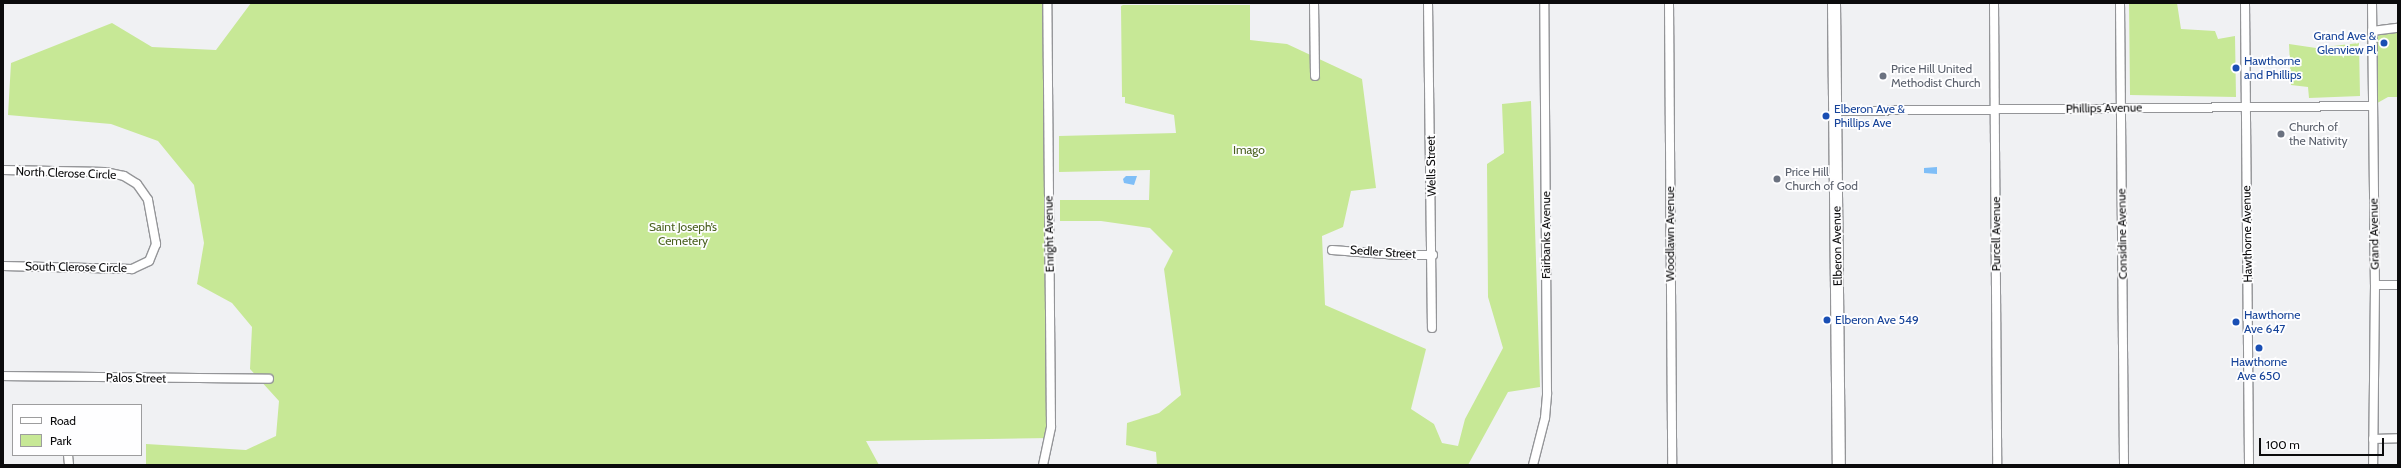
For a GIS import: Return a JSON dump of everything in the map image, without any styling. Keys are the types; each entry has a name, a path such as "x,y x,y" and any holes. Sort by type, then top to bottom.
{"street":[{"name":"Enright Avenue","path":"1043,465 1051,427 1047,3"},
{"path":"1314,3 1315,76"},
{"name":"Wells Street","path":"1428,3 1433,255 1432,328"},
{"name":"Fairbanks Avenue","path":"1533,465 1545,418 1547,393 1544,3"},
{"name":"Woodlawn Avenue","path":"1669,3 1672,465"},
{"name":"Elberon Avenue","path":"1834,3 1839,465"},
{"name":"Purcell Avenue","path":"1994,3 1997,465"},
{"name":"Considine Avenue","path":"2120,3 2124,465"},
{"name":"Hawthorne Avenue","path":"2245,3 2250,465"},
{"name":"Grand Avenue","path":"2372,3 2375,285 2373,465"},
{"path":"2372,31 2398,28"},
{"name":"Phillips Avenue","path":"1835,111 1995,110 2121,107 2246,108 2372,106"},
{"name":"North Clerose Circle","path":"3,170 106,172 124,176 144,193 152,218"},
{"name":"South Clerose Circle","path":"3,266 139,267 149,261 155,251 156,236 152,218"},
{"name":"Sedler Street","path":"1332,250 1399,255 1433,255"},
{"path":"2375,285 2398,285"},
{"name":"Palos Street","path":"3,376 268,379"},
{"path":"2373,439 2398,438"}],"green space":[{"name":"Saint Joseph’s Cemetery","path":"251,3 1047,3 1050,438 866,441 879,465 146,465 146,444 246,450 276,436 279,401 250,369 252,327 232,303 197,284 204,243 194,185 158,141 111,124 8,115 11,63 112,23 152,47 216,50"},
{"path":"2129,3 2177,3 2181,29 2215,31 2218,39 2235,36 2236,97 2130,95"},
{"name":"Imago","path":"1250,5 1250,40 1287,44 1362,79 1376,188 1351,191 1343,227 1322,236 1325,305 1426,349 1411,409 1434,424 1442,443 1458,446 1465,419 1503,348 1488,297 1487,164 1504,153 1502,104 1531,101 1540,387 1508,392 1468,465 1157,465 1156,452 1126,445 1127,423 1159,413 1181,395 1164,269 1173,251 1150,228 1101,221 1060,221 1060,200 1149,200 1150,170 1059,172 1059,136 1176,133 1174,115 1125,103 1125,97 1122,97 1121,6"},
{"path":"2398,28 2398,97 2388,97 2372,106 2372,31"},
{"path":"2359,43 2360,96 2309,98 2308,87 2291,85 2289,44 2316,48"}],"water":[{"path":"1937,167 1937,174 1924,173 1924,168"},
{"path":"1126,176 1137,176 1134,185 1124,183 1123,179"}],"place":[{"name":"Grand Ave & Glenview Pl","path":"2384,43"},
{"name":"Hawthorne and Phillips","path":"2236,68"},
{"name":"Price Hill United Methodist Church","path":"1883,76"},
{"name":"Elberon Ave & Phillips Ave","path":"1826,116"},
{"name":"Church of the Nativity","path":"2281,134"},
{"name":"Price Hill Church of God","path":"1777,179"},
{"name":"Elberon Ave 549","path":"1827,320"},
{"name":"Hawthorne Ave 647","path":"2236,322"},
{"name":"Hawthorne Ave 650","path":"2259,348"}]}
